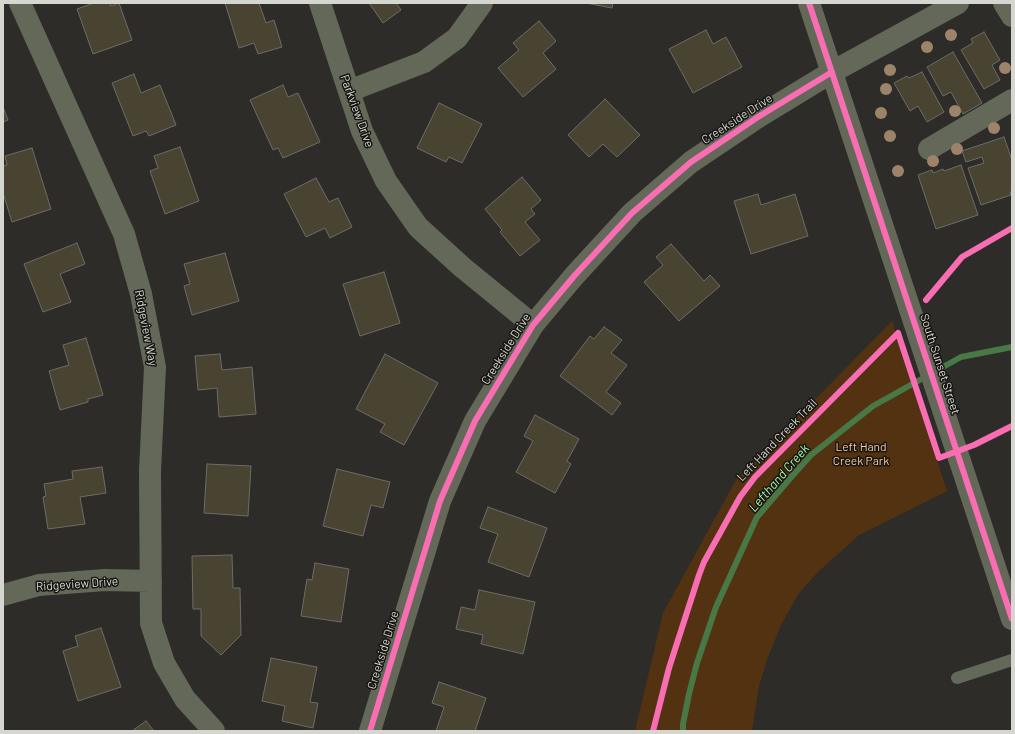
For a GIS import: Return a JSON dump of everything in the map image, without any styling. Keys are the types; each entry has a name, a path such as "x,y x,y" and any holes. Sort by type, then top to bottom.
{"street":[{"name":"Ridgeview Way","path":"20,3 124,234 140,294 154,367 150,471 151,623 164,663 185,699 214,731"},
{"name":"Parkview Drive","path":"320,3 362,131 386,181 418,227 462,267 533,325"},
{"path":"349,92 424,62 456,38 482,3"},
{"name":"South Sunset Street","path":"809,3 1012,619"},
{"name":"Creekside Drive","path":"370,731 440,501 476,421 533,325 575,275 632,213 691,162 758,117 832,72 958,3"},
{"path":"1004,3 1012,16"},
{"path":"929,149 1012,100"},
{"name":"Ridgeview Drive","path":"3,595 39,584 105,580 151,581"}],"lane":[{"path":"957,678 1012,660"}],"green space":[{"name":"Left Hand Creek Park","path":"892,321 947,491 859,535 818,572 799,593 780,627 768,657 759,686 752,731 635,731 663,613 736,480"}],"building":[{"path":"94,3 110,3 111,6 119,3 132,40 93,54 77,9"},
{"path":"225,3 259,3 266,23 274,20 282,47 258,54 254,43 239,48"},
{"path":"369,3 396,3 401,10 383,23"},
{"path":"586,3 613,3 612,8"},
{"path":"539,21 556,41 543,53 556,69 523,97 498,68 519,50 513,43"},
{"path":"706,30 713,44 726,37 742,67 693,93 669,49"},
{"path":"984,32 1000,60 992,65 1000,80 984,89 961,50 973,43 971,39"},
{"path":"953,52 982,103 963,114 951,92 943,96 927,67"},
{"path":"922,72 944,112 927,122 918,106 910,111 894,83 907,76 909,78"},
{"path":"134,74 141,93 160,85 176,125 149,136 146,131 133,136 112,83"},
{"path":"283,85 288,97 298,93 320,142 283,158 278,148 273,150 250,100"},
{"path":"605,99 640,135 617,157 603,144 589,157 568,135"},
{"path":"439,103 482,124 462,163 449,157 446,162 417,148"},
{"path":"3,107 8,120 3,122"},
{"path":"1004,137 1012,160 1011,195 981,205 968,168 984,163 982,157 966,162 962,151"},
{"path":"180,147 199,201 165,214 150,171 158,168 154,156"},
{"path":"32,148 51,209 12,222 3,193 3,166 7,165 5,156"},
{"path":"961,165 978,215 936,229 918,175 932,170 933,173 943,169 944,171"},
{"path":"522,177 541,200 531,209 535,214 525,222 540,240 520,256 500,232 502,230 485,209"},
{"path":"316,178 329,202 338,198 352,227 330,238 325,228 306,237 284,194"},
{"path":"758,194 761,205 795,194 808,236 751,254 734,201"},
{"path":"77,243 85,264 60,274 71,302 43,312 24,264"},
{"path":"671,244 704,281 710,275 720,286 679,321 644,282 663,265 656,257"},
{"path":"225,253 239,301 192,315 184,286 190,284 184,264"},
{"path":"384,272 400,323 360,336 343,284"},
{"path":"604,327 622,340 611,353 627,365 606,392 621,403 612,415 560,376 590,336 594,339"},
{"path":"86,338 103,395 88,399 88,402 60,410 49,371 69,365 63,345"},
{"path":"220,354 222,370 252,367 256,414 219,417 217,388 198,390 195,356"},
{"path":"385,354 438,383 404,445 380,432 385,424 356,409"},
{"path":"535,415 579,439 567,461 571,464 555,493 516,472 533,441 524,436"},
{"path":"207,464 251,466 248,516 204,513"},
{"path":"102,467 106,493 80,497 85,524 48,529 43,497 46,496 44,484 73,479 72,471"},
{"path":"337,469 390,482 383,508 371,505 363,536 323,526"},
{"path":"488,507 547,528 529,577 488,562 498,534 480,528"},
{"path":"232,555 233,588 240,588 241,635 221,655 201,636 201,609 193,609 192,556"},
{"path":"315,563 349,569 341,622 301,616 307,579 312,580"},
{"path":"479,590 535,602 523,654 481,644 483,635 456,629 461,607 475,610"},
{"path":"101,628 121,687 78,701 63,651 78,646 75,636"},
{"path":"271,658 317,667 310,702 318,703 313,728 282,721 285,706 262,701"},
{"path":"439,682 486,698 475,731 436,731 444,707 432,703"},
{"path":"146,721 154,731 132,731"}],"waterway":[{"name":"Lefthand Creek","path":"683,731 689,694 697,663 716,607 757,517 811,455 873,406 961,357 1012,347"}],"cycle path":[{"path":"809,3 1012,619"},
{"path":"370,731 440,501 475,421 533,325 575,275 632,213 691,162 758,117 832,72"},
{"path":"926,300 962,257 1012,228"},
{"name":"Left Hand Creek Trail","path":"653,731 669,668 699,575 704,562 740,497 755,477 898,333 939,458 974,445 1012,426"}]}
